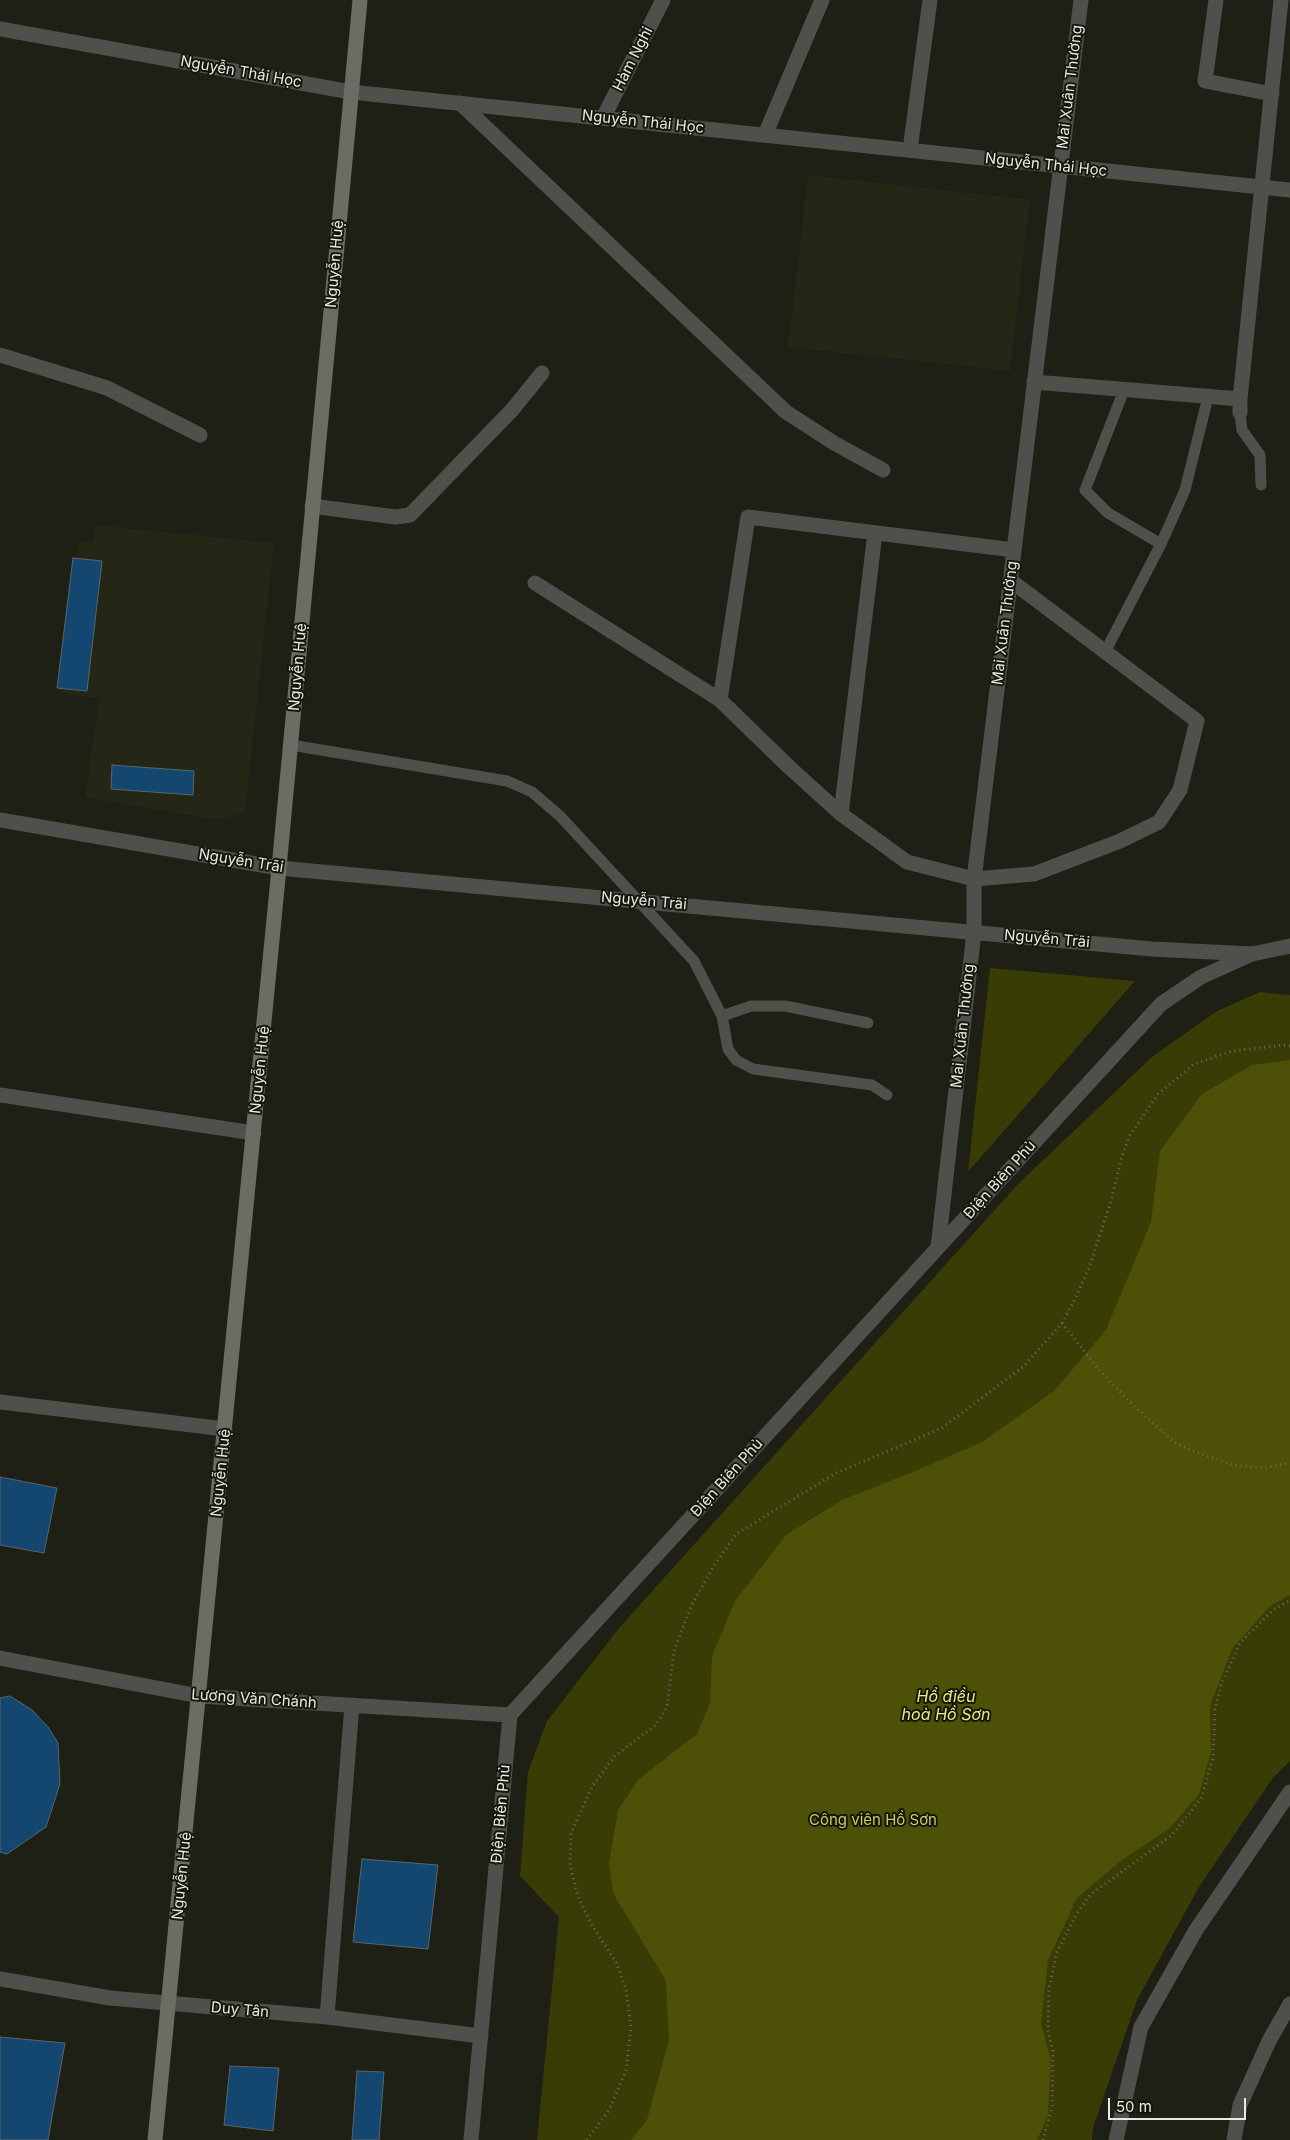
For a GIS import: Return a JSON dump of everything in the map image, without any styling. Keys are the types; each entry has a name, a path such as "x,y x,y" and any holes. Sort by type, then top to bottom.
{"main road":[{"name":"Nguyễn Huệ","path":"155,2140 254,1132 360,0"}],"street":[{"name":"Hàm Nghi","path":"603,118 663,0"},
{"path":"765,135 822,0"},
{"path":"910,150 930,0"},
{"name":"Mai Xuân Thưởng","path":"938,1247 974,932 974,879 1080,0"},
{"path":"1216,0 1205,81 1272,94"},
{"path":"1034,382 1208,397 1240,406 1281,0"},
{"name":"Nguyễn Thái Học","path":"0,29 351,92 1290,190"},
{"path":"460,103 786,412 834,443 883,470"},
{"path":"0,355 107,388 200,435"},
{"path":"312,506 394,517 410,515 512,410 542,373"},
{"path":"720,700 748,517 1014,550"},
{"path":"841,814 874,533"},
{"path":"535,583 720,700 841,814 907,862 974,879 1034,874 1120,841 1159,822 1180,790 1197,721 1010,580"},
{"name":"Nguyễn Trãi","path":"0,820 279,868 1152,949 1252,954 1289,948"},
{"name":"Điện Biên Phủ","path":"471,2140 510,1715 1161,1004 1201,977 1252,954"},
{"path":"0,1095 254,1132"},
{"path":"0,1402 225,1429"},
{"name":"Lương Văn Chánh","path":"0,1658 199,1696 510,1715"},
{"path":"327,2017 352,1706"},
{"path":"1116,2140 1140,2028 1196,1930 1290,1792"},
{"name":"Duy Tân","path":"0,1979 110,1998 327,2017 482,2036"},
{"path":"1234,2140 1240,2105 1269,2041 1290,2004"}],"lane":[{"path":"1124,390 1086,490 1108,513 1161,544"},
{"path":"1105,652 1161,544 1185,490 1208,397"},
{"path":"1240,406 1242,430 1260,455 1261,485"},
{"path":"291,745 507,781 532,792 560,816 694,962 722,1016 728,1049 736,1060 753,1069 872,1085 887,1095"},
{"path":"722,1016 752,1006 785,1006 868,1023"}],"path":[{"path":"588,2140 609,2110 626,2071 631,2026 626,1989 616,1962 593,1927 578,1897 570,1865 571,1833 593,1785 615,1756 656,1725 667,1706 674,1651 692,1604 709,1574 736,1534 836,1473 890,1448 942,1428 1024,1366 1062,1323 1073,1303 1089,1268 1112,1201 1122,1156 1130,1135 1158,1094 1194,1064 1232,1051 1284,1045 1290,1046"},
{"path":"1062,1323 1101,1372 1135,1407 1175,1443 1234,1465 1264,1468 1290,1463"},
{"path":"1043,2140 1052,2106 1054,2078 1053,2053 1048,2030 1049,1988 1057,1952 1076,1915 1090,1895 1172,1835 1202,1797 1213,1757 1215,1710 1221,1684 1240,1643 1273,1610 1290,1600"}],"shaded area":[{"path":"808,175 1030,200 1010,371 788,347"},
{"path":"95,525 274,543 245,813 216,820 85,797 99,698 60,693 78,543 93,542"}],"green space":[{"path":"990,968 1135,981 968,1172"},
{"name":"Hồ điều hoà Hồ Sơn","path":"1260,992 1290,995 1290,1761 1272,1779 1199,1887 1137,2000 1093,2128 1092,2140 537,2140 559,1917 520,1876 528,1772 547,1721 619,1628 1018,1184 1153,1056 1217,1011"}],"water":[{"name":"Hồ điều hoà Hồ Sơn","path":"1290,1060 1290,1595 1270,1606 1232,1649 1210,1706 1211,1752 1199,1794 1169,1829 1123,1859 1077,1898 1048,1960 1041,2024 1051,2060 1048,2115 1037,2140 631,2140 647,2120 669,2040 666,1981 613,1893 609,1863 618,1810 639,1779 697,1734 710,1703 712,1656 735,1601 787,1534 842,1500 982,1442 1054,1391 1106,1330 1151,1222 1160,1151 1202,1094 1252,1065"}],"building":[{"path":"73,558 102,561 87,691 57,688"},
{"path":"112,765 194,771 193,795 111,789"},
{"path":"0,1477 57,1488 44,1553 0,1545"},
{"path":"10,1696 32,1710 48,1727 58,1743 60,1784 46,1827 7,1854 0,1852 0,1698"},
{"path":"362,1859 438,1865 428,1949 353,1942"},
{"path":"0,2037 65,2043 48,2140 0,2140"},
{"path":"230,2066 279,2068 273,2131 224,2125"},
{"path":"357,2071 384,2072 379,2140 352,2140"}],"park label":[{"name":"Công viên Hồ Sơn","path":"873,1820"}]}
